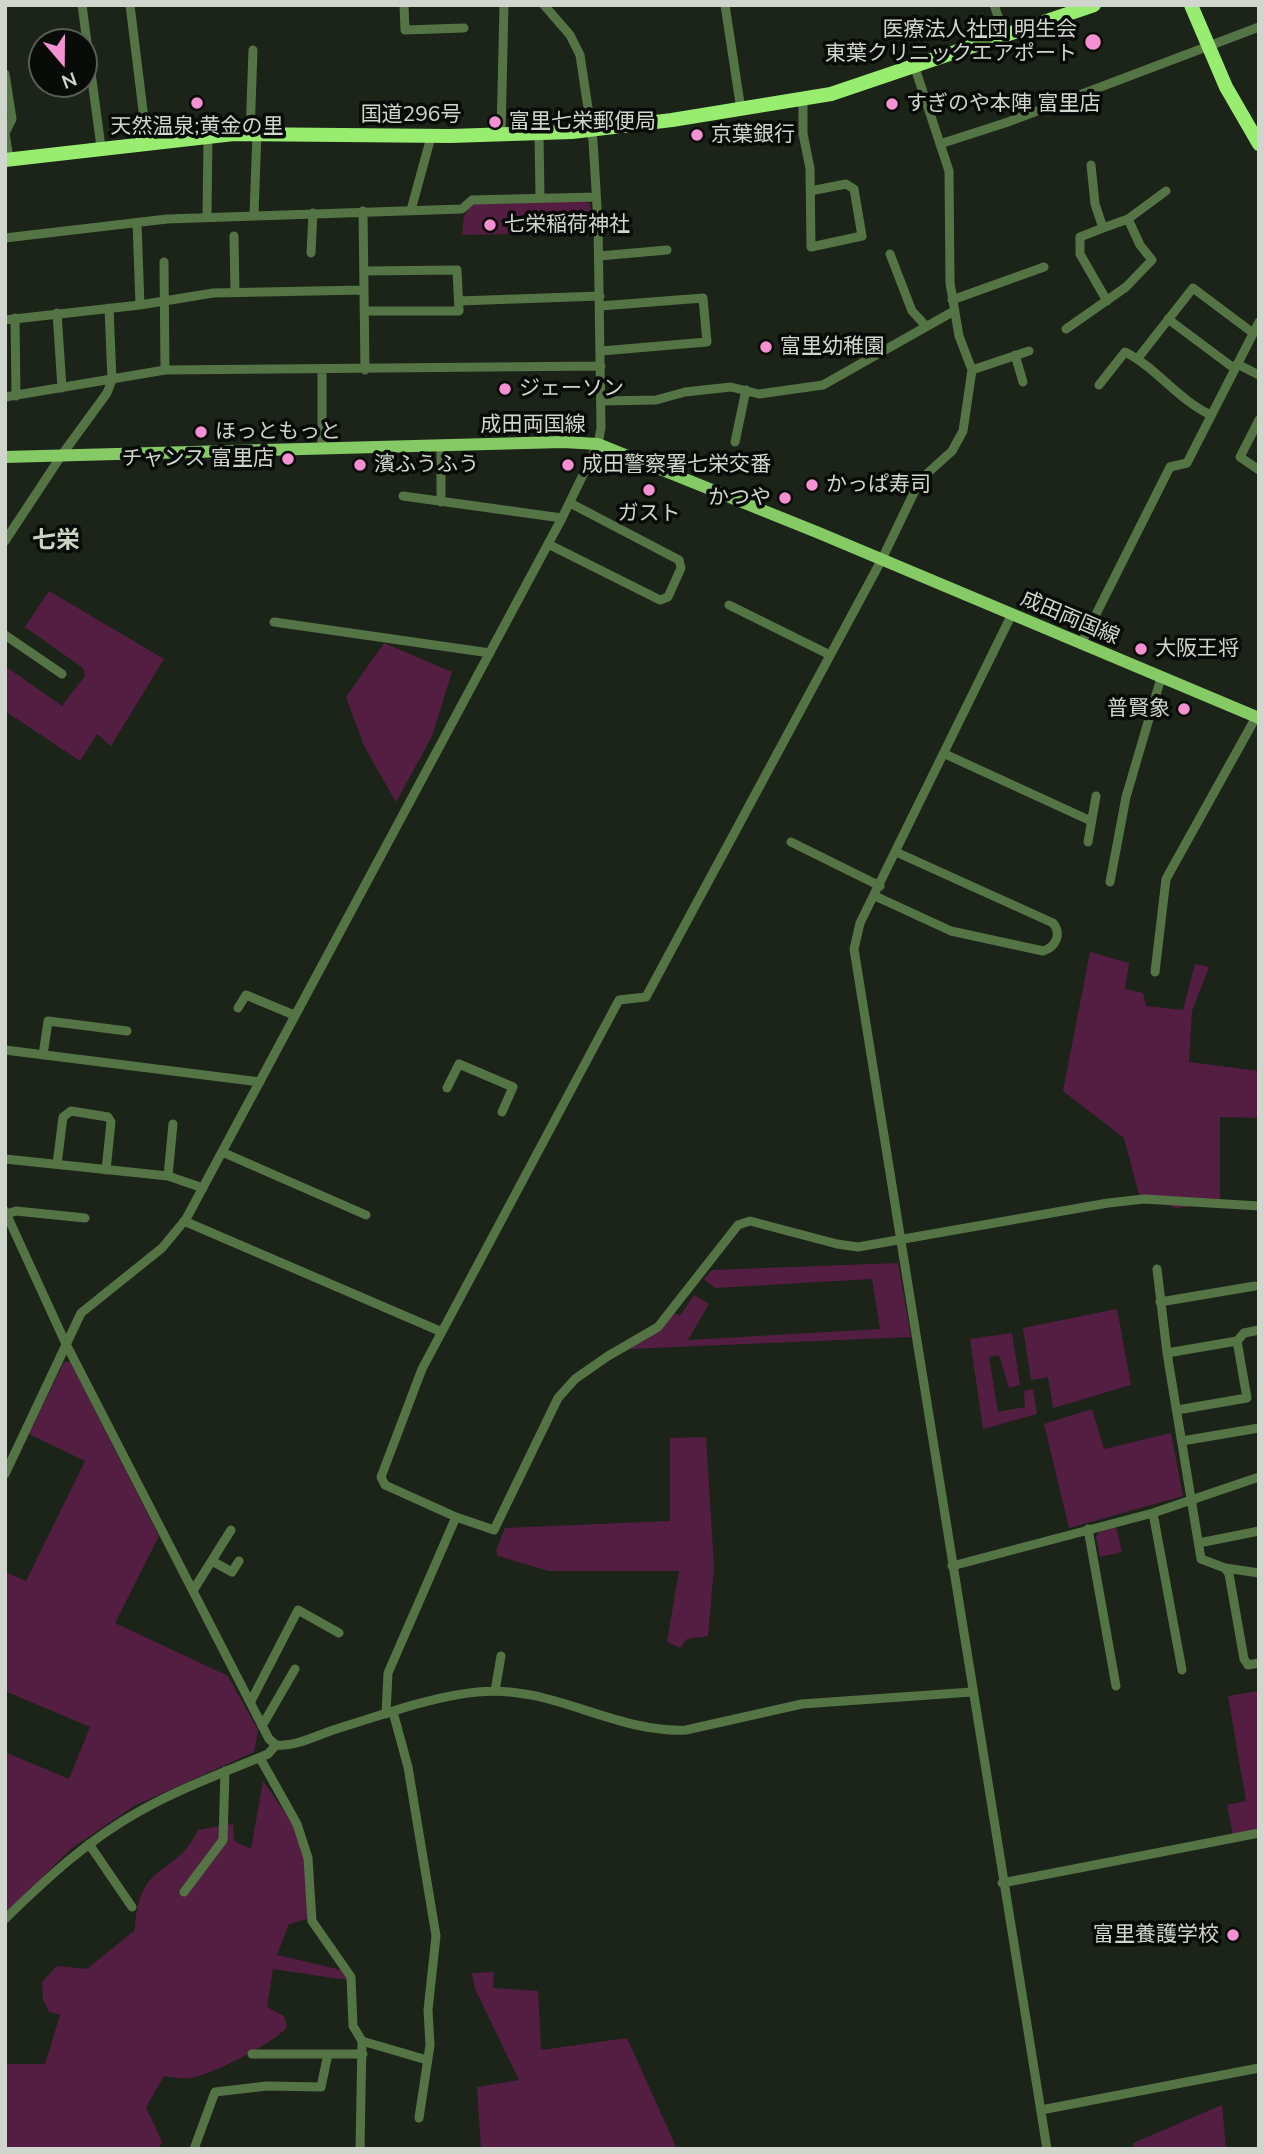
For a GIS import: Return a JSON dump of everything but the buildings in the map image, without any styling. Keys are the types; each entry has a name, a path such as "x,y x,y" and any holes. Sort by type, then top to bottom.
{"highway":[{"name":"国道296号","path":"7,160 208,136 253,133 431,137 539,133 591,130 741,110 803,100 915,68 1094,5"},
{"path":"1191,5 1226,87 1259,144"}],"main road":[{"name":"成田両国線","path":"5,457 563,442 598,444 882,559 1257,718"}],"street":[{"path":"82,5 101,147"},
{"path":"130,5 147,143"},
{"path":"404,5 405,30 464,28"},
{"path":"501,134 504,5"},
{"path":"5,1474 73,1324 93,1300 162,1248 184,1222 570,503 598,444 602,401 600,301 591,130 580,55 570,35 544,5"},
{"path":"725,5 741,110"},
{"path":"994,5 1005,36"},
{"path":"940,144 1008,122 1259,27"},
{"path":"253,50 254,214"},
{"path":"915,68 949,172 952,300 972,370 963,431 952,451 920,481 882,559 646,997 619,1000 601,1030 550,1133 422,1368 381,1476 385,1485 456,1517 494,1530 558,1398 586,1371 658,1327 738,1225 750,1222 858,1247 1144,1199 1259,1206"},
{"path":"5,75 12,118 5,133 7,160"},
{"path":"803,100 811,247 862,236 854,189 846,184 810,191"},
{"path":"539,133 540,198"},
{"path":"207,216 208,136"},
{"path":"411,210 431,137"},
{"path":"1091,165 1095,204 1103,228"},
{"path":"1107,301 1080,254 1080,237 1128,219 1166,191"},
{"path":"5,238 207,216 462,209 472,200 596,197"},
{"path":"363,211 365,369"},
{"path":"311,253 313,213"},
{"path":"1066,329 1126,287 1152,260 1140,245 1128,219"},
{"path":"137,223 140,305"},
{"path":"234,236 235,293"},
{"path":"598,256 667,250"},
{"path":"890,254 912,311 926,326"},
{"path":"164,262 165,370"},
{"path":"952,300 1044,267"},
{"path":"364,271 457,270 460,301 459,311 364,311"},
{"path":"1138,358 1193,288 1253,332"},
{"path":"16,396 10,319 235,293 364,290"},
{"path":"460,301 703,298 707,342 601,351"},
{"path":"5,541 61,456 107,393 113,380 109,308"},
{"path":"602,401 656,400 685,392 731,387 759,394 823,385 954,311"},
{"path":"57,313 62,388"},
{"path":"1168,319 1236,367 1259,374"},
{"path":"1081,644 1170,467 1187,463 1259,321"},
{"path":"972,370 1029,351"},
{"path":"1099,385 1125,352 1138,358 1190,404 1212,415"},
{"path":"1015,355 1023,382"},
{"path":"5,397 165,370 601,366"},
{"path":"322,369 322,449"},
{"path":"735,442 746,390"},
{"path":"1258,425 1240,457 1259,470"},
{"path":"441,445 441,502"},
{"path":"403,496 562,518"},
{"path":"548,544 660,600 668,597 681,569 679,559 570,503"},
{"path":"729,605 830,655"},
{"path":"1012,614 856,932 854,949 1002,1883 1047,2149"},
{"path":"274,622 490,653"},
{"path":"5,635 62,674"},
{"path":"1110,881 1126,797 1161,678"},
{"path":"1156,972 1166,880 1257,718"},
{"path":"945,754 1091,821"},
{"path":"1088,842 1096,796"},
{"path":"792,842 880,886"},
{"path":"874,896 951,931 1043,951 1052,947 1057,939 1058,932 1053,923 896,852"},
{"path":"238,1008 246,995 294,1015"},
{"path":"43,1055 48,1021 127,1031"},
{"path":"5,1050 260,1082"},
{"path":"447,1088 459,1064 513,1087 502,1112"},
{"path":"57,1164 63,1117 71,1111 108,1117 111,1122 106,1170"},
{"path":"168,1176 173,1124"},
{"path":"222,1153 366,1215"},
{"path":"5,1159 168,1176 203,1188"},
{"path":"85,1218 16,1211 6,1213 65,1342 262,1726 276,1745"},
{"path":"184,1222 442,1332"},
{"path":"1157,1269 1167,1353 1201,1559 1224,1568 1259,1573"},
{"path":"1160,1302 1255,1286"},
{"path":"1167,1353 1237,1341 1244,1333 1259,1330"},
{"path":"1177,1410 1247,1398 1237,1341"},
{"path":"1182,1441 1259,1428"},
{"path":"952,1566 1153,1513 1259,1477"},
{"path":"1153,1513 1182,1670"},
{"path":"419,2118 427,2060 428,2010 436,1936 408,1767 390,1713 388,1673 456,1517"},
{"path":"194,1589 231,1530"},
{"path":"1088,1530 1116,1686"},
{"path":"1199,1543 1259,1531"},
{"path":"212,1561 232,1572 239,1561"},
{"path":"1224,1568 1229,1574 1244,1659 1248,1665 1259,1663"},
{"path":"251,1702 298,1611 339,1633"},
{"path":"495,1691 501,1656"},
{"path":"262,1726 296,1669"},
{"path":"5,1919 89,1844 138,1811 260,1758 276,1745 455,1695 495,1691 540,1696 631,1726 669,1731 686,1730 802,1704 972,1692"},
{"path":"260,1758 297,1824 308,1858 312,1921 351,1977 353,2026 362,2040 363,2054 359,2149"},
{"path":"184,1892 223,1840 225,1771"},
{"path":"1002,1883 1259,1833"},
{"path":"89,1844 132,1907"},
{"path":"362,2040 427,2060"},
{"path":"251,2054 363,2054"},
{"path":"194,2149 215,2091 267,2086 321,2087 328,2054"},
{"path":"1041,2110 1259,2068"}],"shaded area":[{"path":"584,201 590,204 592,232 462,235 464,216 473,203"},
{"path":"49,591 164,659 111,746 97,734 80,761 5,711 5,666 62,706 85,676 83,668 25,627"},
{"path":"384,643 452,672 432,736 396,802 364,746 346,697"},
{"path":"1090,952 1129,963 1125,989 1143,993 1146,1006 1183,1010 1195,964 1209,967 1192,1011 1189,1062 1259,1071 1259,1118 1220,1117 1220,1203 1176,1208 1139,1194 1124,1138 1063,1091"},
{"path":"898,1263 911,1337 628,1349 661,1329 675,1313 680,1316 694,1295 709,1304 688,1340 880,1329 872,1279 715,1288 704,1279 712,1270"},
{"path":"1117,1309 1131,1385 1053,1408 1048,1377 1031,1380 1023,1328"},
{"path":"1012,1333 1020,1385 1009,1388 999,1355 989,1357 998,1412 1025,1407 1024,1391 1033,1389 1037,1414 983,1429 970,1339"},
{"path":"64,1362 70,1362 159,1536 115,1623 228,1676 258,1730 254,1752 134,1806 72,1848 5,1914 5,1752 69,1779 90,1727 5,1691 5,1572 26,1581 85,1461 29,1434"},
{"path":"1092,1409 1104,1449 1171,1433 1183,1496 1069,1528 1044,1424"},
{"path":"706,1437 714,1567 708,1636 687,1639 680,1648 667,1642 679,1571 549,1571 498,1556 496,1551 505,1528 670,1521 670,1438"},
{"path":"1116,1527 1122,1552 1100,1557 1096,1537 1100,1531"},
{"path":"1259,1691 1259,1831 1233,1836 1227,1805 1246,1801 1228,1696"},
{"path":"263,1781 294,1825 306,1858 311,1918 289,1924 277,1955 341,1970 347,1980 273,1969 267,2007 284,2016 287,2027 256,2050 213,2071 188,2079 164,2076 146,2107 162,2142 159,2149 5,2149 5,2064 45,2064 60,2015 49,2012 43,1999 42,1982 57,1966 87,1969 135,1930 143,1891 159,1871 189,1845 198,1830 233,1824 234,1841 251,1849"},
{"path":"494,1972 493,1988 538,1991 541,2050 627,2038 677,2149 481,2149 477,2087 519,2080 475,1989 472,1973"},
{"path":"1222,2105 1226,2149 1133,2149 1133,2143"}],"place":[{"name":"医療法人社団 明生会 東葉クリニックエアポート","path":"1093,42"},
{"name":"天然温泉;黄金の里","path":"197,103"},
{"name":"すぎのや本陣 富里店","path":"892,104"},
{"name":"富里七栄郵便局","path":"495,122"},
{"name":"京葉銀行","path":"697,135"},
{"name":"七栄稲荷神社","path":"490,225"},
{"name":"富里幼稚園","path":"766,347"},
{"name":"ジェーソン","path":"505,389"},
{"name":"ほっともっと","path":"201,432"},
{"name":"チャンス 富里店","path":"288,459"},
{"name":"濱ふうふう","path":"360,465"},
{"name":"成田警察署七栄交番","path":"568,465"},
{"name":"かっぱ寿司","path":"812,485"},
{"name":"ガスト","path":"649,490"},
{"name":"かつや","path":"785,498"},
{"name":"大阪王将","path":"1141,649"},
{"name":"普賢象","path":"1184,709"},
{"name":"富里養護学校","path":"1233,1935"}],"district":[{"name":"七栄","path":"56,541"}]}
